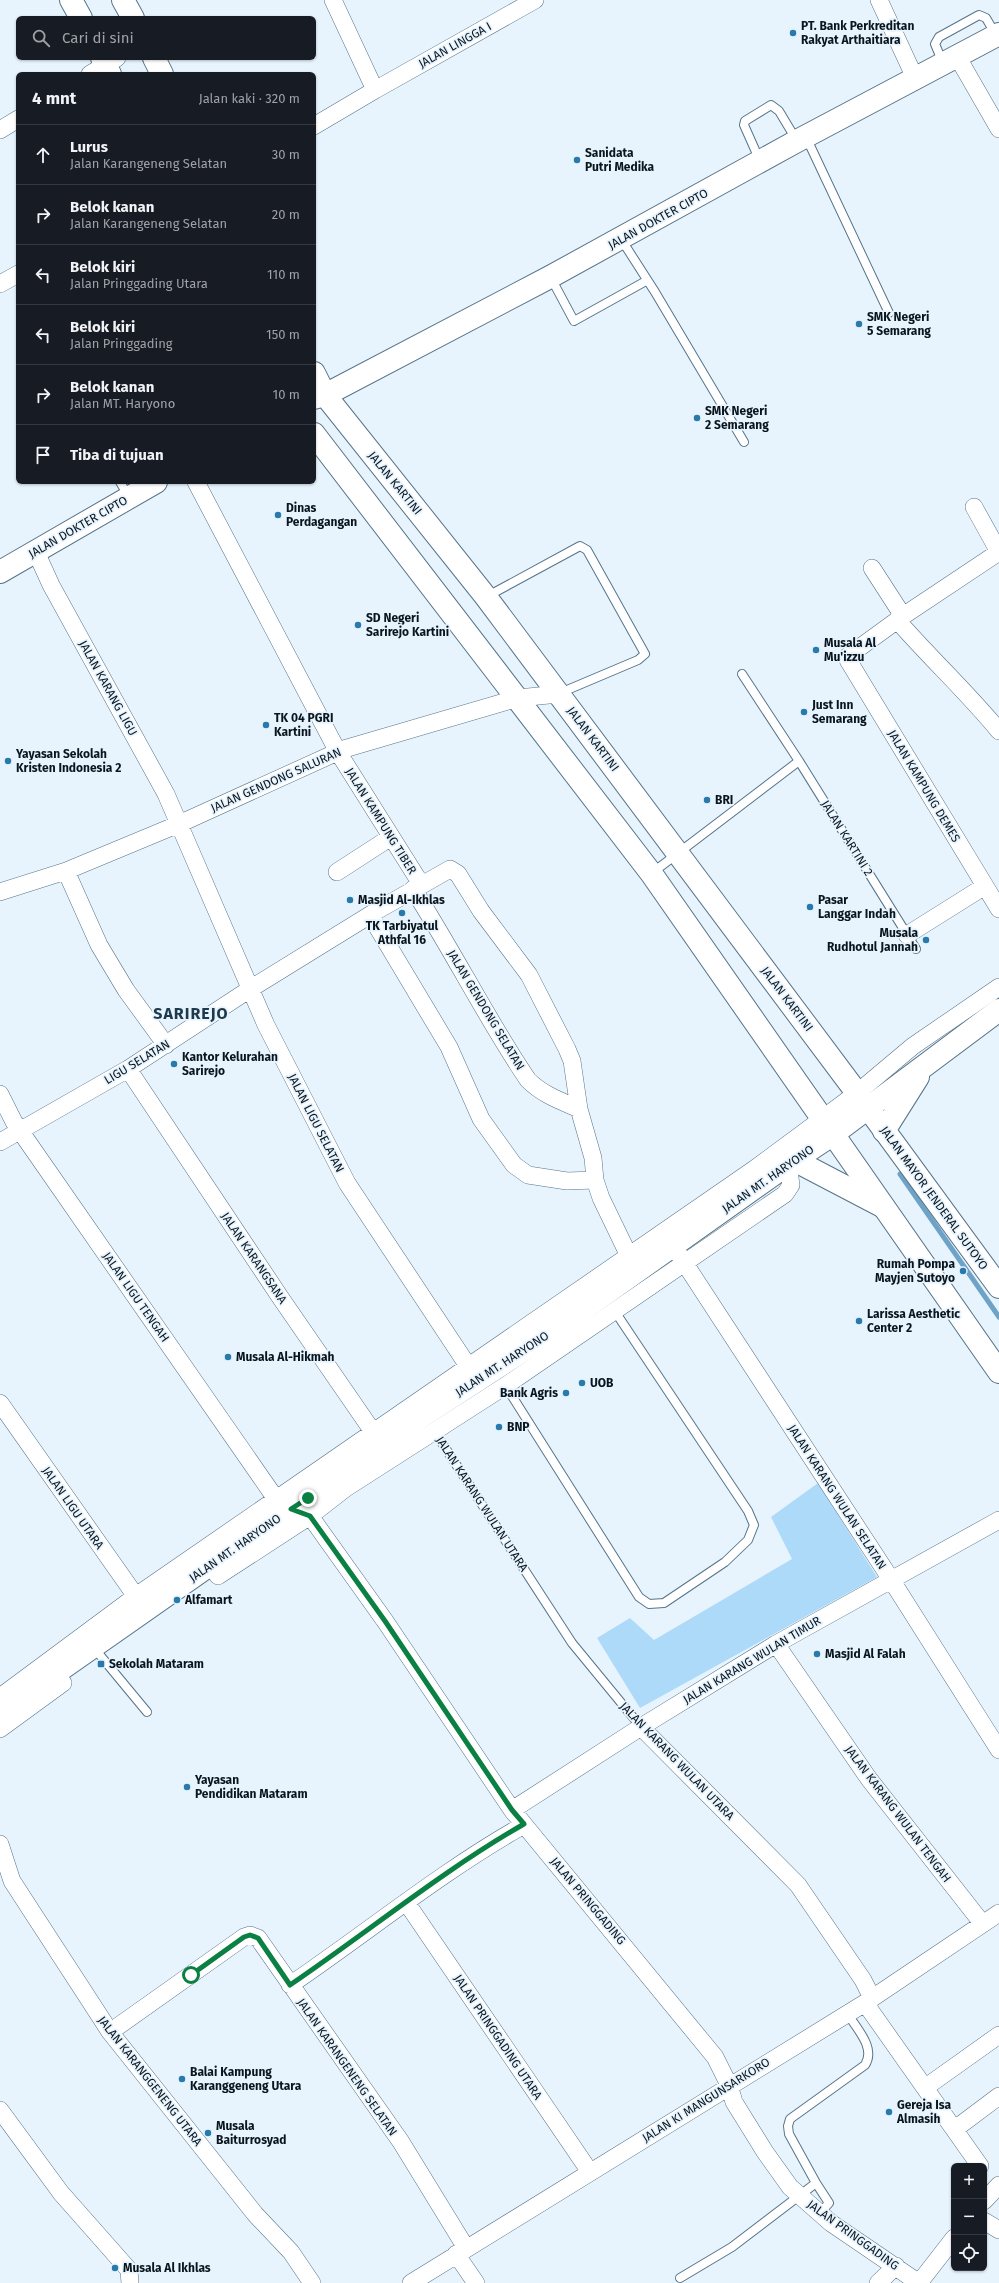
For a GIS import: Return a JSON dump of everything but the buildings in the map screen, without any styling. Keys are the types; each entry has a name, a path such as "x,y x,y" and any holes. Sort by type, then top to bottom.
{"main road":[{"path":"72,0 80,16"},
{"path":"123,0 132,16"},
{"name":"JALAN DOKTER CIPTO","path":"320,397 550,277 801,139 998,35"},
{"path":"155,60 161,72"},
{"name":"JALAN KARTINI","path":"316,381 320,397 486,597 863,1101"},
{"path":"316,437 651,873 999,1372"},
{"name":"JALAN DOKTER CIPTO","path":"0,572 36,552 125,490 148,484"},
{"name":"JALAN MT. HARYONO","path":"0,1712 60,1678 97,1638 215,1571 225,1545 342,1482 378,1438 430,1424 491,1376 509,1349 604,1295 634,1262 678,1254 791,1162 827,1127 863,1101 926,1064 973,1016 999,1010"},
{"path":"884,1131 926,1064"},
{"name":"JALAN MAYOR JENDERAL SUTOYO","path":"863,1101 999,1287"},
{"path":"791,1162 882,1206"}],"street":[{"path":"333,0 375,90"},
{"name":"JALAN LINGGA I","path":"316,125 535,0"},
{"path":"879,0 915,78"},
{"path":"950,59 999,129"},
{"path":"1,127 16,120"},
{"path":"0,284 16,275"},
{"name":"JALAN KAMPUNG TIBER","path":"197,484 338,752 391,837 417,886 445,870 450,869 458,874 481,912 528,975 560,1032 572,1061 579,1109 593,1158 595,1180 601,1198 634,1262"},
{"path":"900,618 999,552 974,507"},
{"name":"JALAN KARANG LIGU","path":"36,552 51,585 175,815"},
{"path":"872,568 900,618 924,650 973,699 999,732"},
{"name":"JALAN KAMPUNG DEMES","path":"900,618 848,656 849,664 999,909"},
{"name":"JALAN GENDONG SALURAN","path":"0,892 66,870 175,815 338,752 518,698 559,694"},
{"name":"JALAN LIGU SELATAN","path":"175,815 266,1025 347,1184 491,1376"},
{"path":"338,872 391,837"},
{"path":"66,870 99,945 126,990 166,1045"},
{"path":"417,886 370,914 450,1047 481,1119 514,1165 528,1175 567,1181 595,1180"},
{"name":"JALAN GENDONG SELATAN","path":"417,886 467,982 528,1080 548,1096 579,1109"},
{"name":"JALAN KARTINI 2","path":"911,942 985,886"},
{"name":"LIGU SELATAN","path":"0,1142 128,1070 250,989 370,914"},
{"path":"863,1101 878,1077 894,1060 973,1016 999,987"},
{"name":"JALAN KARANGSANA","path":"128,1070 280,1297 378,1438"},
{"name":"JALAN LIGU TENGAH","path":"0,1094 20,1130 292,1508"},
{"path":"634,1262 753,1170 827,1127"},
{"path":"215,1571 378,1438 491,1376 604,1295 678,1254"},
{"name":"JALAN KARANG WULAN SELATAN","path":"678,1254 892,1580 999,1750"},
{"name":"JALAN LIGU UTARA","path":"0,1403 137,1616"},
{"path":"342,1482 430,1424"},
{"name":"JALAN PRINGGADING","path":"292,1508 385,1621 512,1810 699,2035 715,2057 729,2085 734,2102 782,2176 800,2197 820,2213 919,2283"},
{"name":"JALAN KARANG WULAN TIMUR","path":"512,1810 641,1727 776,1644 999,1520"},
{"path":"137,1616 225,1545"},
{"path":"0,1696 97,1638"},
{"name":"JALAN KARANG WULAN TENGAH","path":"776,1644 869,1779 982,1923"},
{"path":"0,1729 60,1678"},
{"name":"JALAN KARANG WULAN UTARA","path":"641,1727 798,1885 863,1980 870,2005 887,2032 978,2163"},
{"path":"290,1985 472,1856 524,1824"},
{"name":"JALAN KARANGGENENG UTARA","path":"0,1844 12,1881 110,2032 255,2214 291,2252 312,2283"},
{"name":"JALAN PRINGGADING UTARA","path":"406,1902 590,2172"},
{"name":"JALAN KI MANGUNSARKORO","path":"411,2283 729,2085 851,2020 982,1923 999,1913"},
{"name":"JALAN KARANGENENG SELATAN","path":"110,2032 248,1936 258,1938 401,2142 461,2251 473,2279"},
{"path":"926,2087 999,2035"},
{"path":"954,2129 999,2096"},
{"path":"0,2110 61,2193 128,2270 130,2283"},
{"path":"986,2199 997,2186 987,2174"},
{"path":"987,2223 999,2230"},
{"path":"919,2283 951,2242"},
{"path":"878,2283 896,2266"}],"lane":[{"path":"761,162 744,125 745,121 771,105 779,111 801,139 889,313"},
{"path":"621,239 646,281 655,292 744,442"},
{"path":"550,277 574,321 646,281"},
{"path":"486,597 580,546 588,550 645,654 638,660 559,694"},
{"name":"JALAN KARTINI 2","path":"742,674 799,761 911,942"},
{"path":"651,873 799,761"},
{"path":"491,1376 639,1597 649,1604 664,1603 725,1562 748,1540 754,1525 748,1511 604,1295"},
{"name":"JALAN KARANG WULAN UTARA","path":"430,1424 572,1643 641,1727"},
{"path":"97,1638 147,1712"},
{"path":"820,2213 829,2203 816,2183 789,2134 788,2126 790,2119 865,2065 869,2058 869,2049 851,2020"},
{"path":"680,2278 732,2247 800,2197 816,2183"}],"shaded area":[{"path":"818,1483 877,1577 640,1708 597,1638 630,1618 654,1640 792,1559 771,1517"}],"waterway":[{"path":"900,1174 999,1317"}],"place":[{"name":"PT. Bank Perkreditan Rakyat Arthaitiara","path":"793,33"},
{"name":"Sanidata Putri Medika","path":"577,160"},
{"name":"SMK Negeri 5 Semarang","path":"859,324"},
{"name":"SMK Negeri 2 Semarang","path":"697,418"},
{"name":"Dinas Perdagangan","path":"278,515"},
{"name":"SD Negeri Sarirejo Kartini","path":"358,625"},
{"name":"Musala Al Mu'izzu","path":"816,650"},
{"name":"Just Inn Semarang","path":"804,712"},
{"name":"TK 04 PGRI Kartini","path":"266,725"},
{"name":"Yayasan Sekolah Kristen Indonesia 2","path":"8,761"},
{"name":"BRI","path":"707,800"},
{"name":"Masjid Al-Ikhlas","path":"350,900"},
{"name":"Pasar Langgar Indah","path":"810,907"},
{"name":"TK Tarbiyatul Athfal 16","path":"402,913"},
{"name":"Musala Rudhotul Jannah","path":"926,940"},
{"name":"Kantor Kelurahan Sarirejo","path":"174,1064"},
{"name":"Rumah Pompa Mayjen Sutoyo","path":"963,1271"},
{"name":"Larissa Aesthetic Center 2","path":"859,1321"},
{"name":"Musala Al-Hikmah","path":"228,1357"},
{"name":"UOB","path":"582,1383"},
{"name":"Bank Agris","path":"566,1393"},
{"name":"BNP","path":"499,1427"},
{"name":"Alfamart","path":"177,1600"},
{"name":"Masjid Al Falah","path":"817,1654"},
{"name":"Sekolah Mataram","path":"101,1664"},
{"name":"Yayasan Pendidikan Mataram","path":"187,1787"},
{"name":"Balai Kampung Karanggeneng Utara","path":"182,2079"},
{"name":"Gereja Isa Almasih","path":"889,2112"},
{"name":"Musala Baiturrosyad","path":"208,2133"},
{"name":"Musala Al Ikhlas","path":"115,2268"}],"district":[{"name":"SARIREJO","path":"191,1013"}],"route":[{"path":"191,1975 244,1937 254,1936 258,1938 290,1985 332,1956 368,1928 472,1856 524,1824 512,1810 385,1621 310,1516 291,1509 308,1498"}]}
